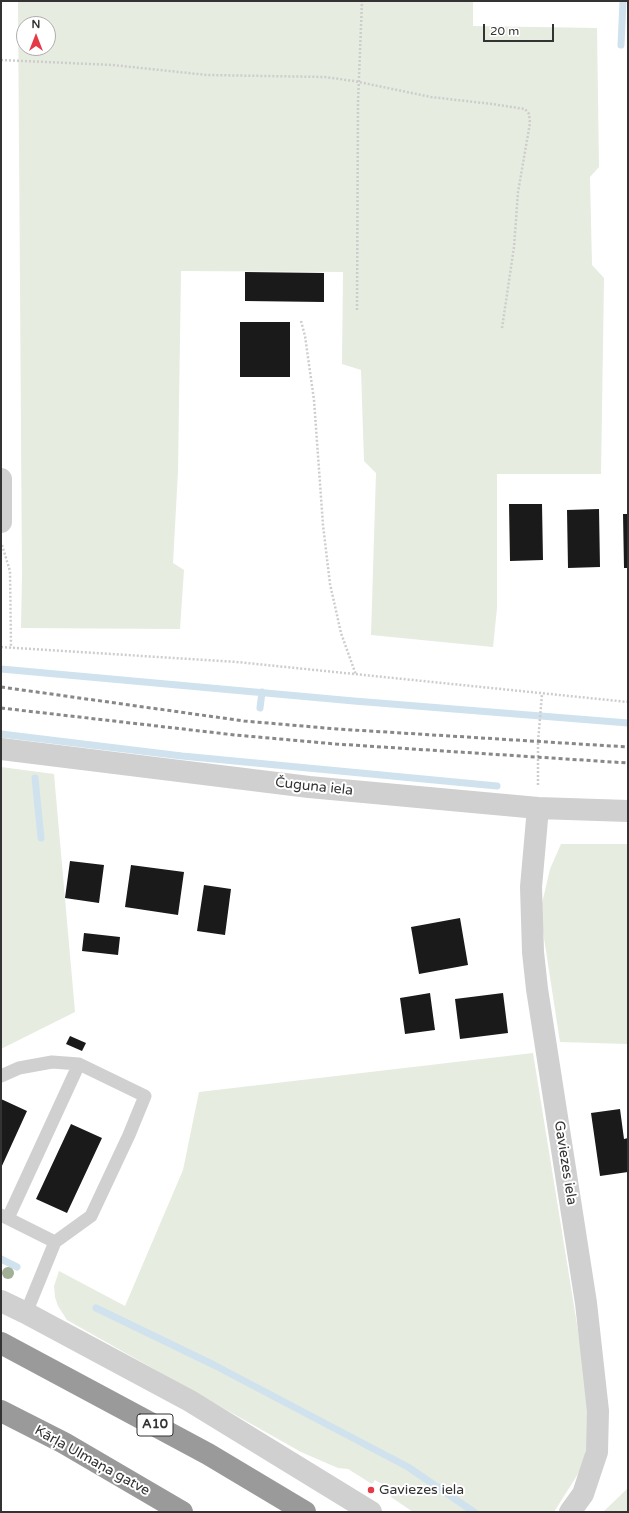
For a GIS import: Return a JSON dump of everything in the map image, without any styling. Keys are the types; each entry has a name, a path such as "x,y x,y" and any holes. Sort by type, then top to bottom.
{"highway":[{"name":"A10","path":"1,1343 208,1454 305,1512"},
{"name":"Kārļa Ulmaņa gatve","path":"1,1411 64,1442 182,1512"}],"street":[{"path":"1,479 1,522"},
{"name":"Čuguna iela","path":"1,749 309,787 538,808 628,811"},
{"name":"Gaviezes iela","path":"538,808 531,887 533,952 538,997 586,1302 598,1412 597,1452 582,1494 570,1512"},
{"path":"1,1301 190,1401 371,1512"}],"lane":[{"path":"1,1076 19,1068 52,1062 79,1064 145,1096 129,1135 91,1216 55,1242 26,1313"},
{"path":"55,1242 4,1217 79,1064"}],"path":[{"path":"357,310 359,82 362,1"},
{"path":"1,60 113,66 206,75 325,76 431,97 525,109 529,114 530,123 518,192 514,247 502,328"},
{"path":"301,322 305,336 314,400 323,525 330,584 341,632 356,675"},
{"path":"1,542 10,571 11,648"},
{"path":"1,647 237,662 628,702"},
{"path":"538,808 538,742 542,694"}],"shaded area":[{"path":"18,1 473,1 473,26 597,28 599,167 590,177 592,265 604,278 601,474 497,474 497,608 493,647 371,635 376,473 364,461 361,370 342,364 343,272 181,271 178,471 173,563 184,570 180,629 21,628 22,575 18,56 56,56 56,16 18,16"},
{"path":"1,767 54,774 75,1012 1,1049"},
{"path":"561,844 628,844 628,1044 560,1042 540,912 550,869"},
{"path":"533,1053 592,1417 583,1466 554,1512 413,1512 391,1497 394,1491 375,1480 372,1484 348,1469 338,1468 301,1452 67,1320 58,1306 54,1286 59,1271 125,1306 183,1170 199,1092"},
{"path":"628,1488 628,1512 603,1512"}],"building":[{"path":"245,272 324,273 324,302 245,301"},
{"path":"240,322 290,322 290,377 240,377"},
{"path":"509,504 542,504 543,560 510,561"},
{"path":"599,509 600,567 568,568 567,510"},
{"path":"623,514 628,514 628,568 624,568"},
{"path":"70,861 104,865 99,903 65,898"},
{"path":"131,865 184,872 178,915 125,907"},
{"path":"204,885 231,889 225,935 197,931"},
{"path":"460,918 468,965 419,974 411,927"},
{"path":"84,933 120,937 118,955 82,951"},
{"path":"430,993 435,1030 405,1034 400,998"},
{"path":"503,993 508,1033 460,1039 455,999"},
{"path":"70,1036 86,1043 82,1051 66,1044"},
{"path":"1,1099 27,1111 1,1168"},
{"path":"620,1109 624,1139 628,1138 628,1172 600,1176 591,1113"},
{"path":"71,1124 102,1138 67,1213 36,1199"}],"waterway":[{"path":"621,45 623,1"},
{"path":"1,669 354,701 628,723"},
{"path":"260,708 262,692"},
{"path":"1,734 182,756 497,786"},
{"path":"35,778 41,838"},
{"path":"1,1259 17,1267"},
{"path":"96,1308 214,1365 408,1467 474,1512"}],"railway":[{"path":"1,687 244,721 337,729 628,747"},
{"path":"1,708 235,735 336,744 628,763"}],"place":[{"name":"Gaviezes iela","path":"371,1490"}]}
